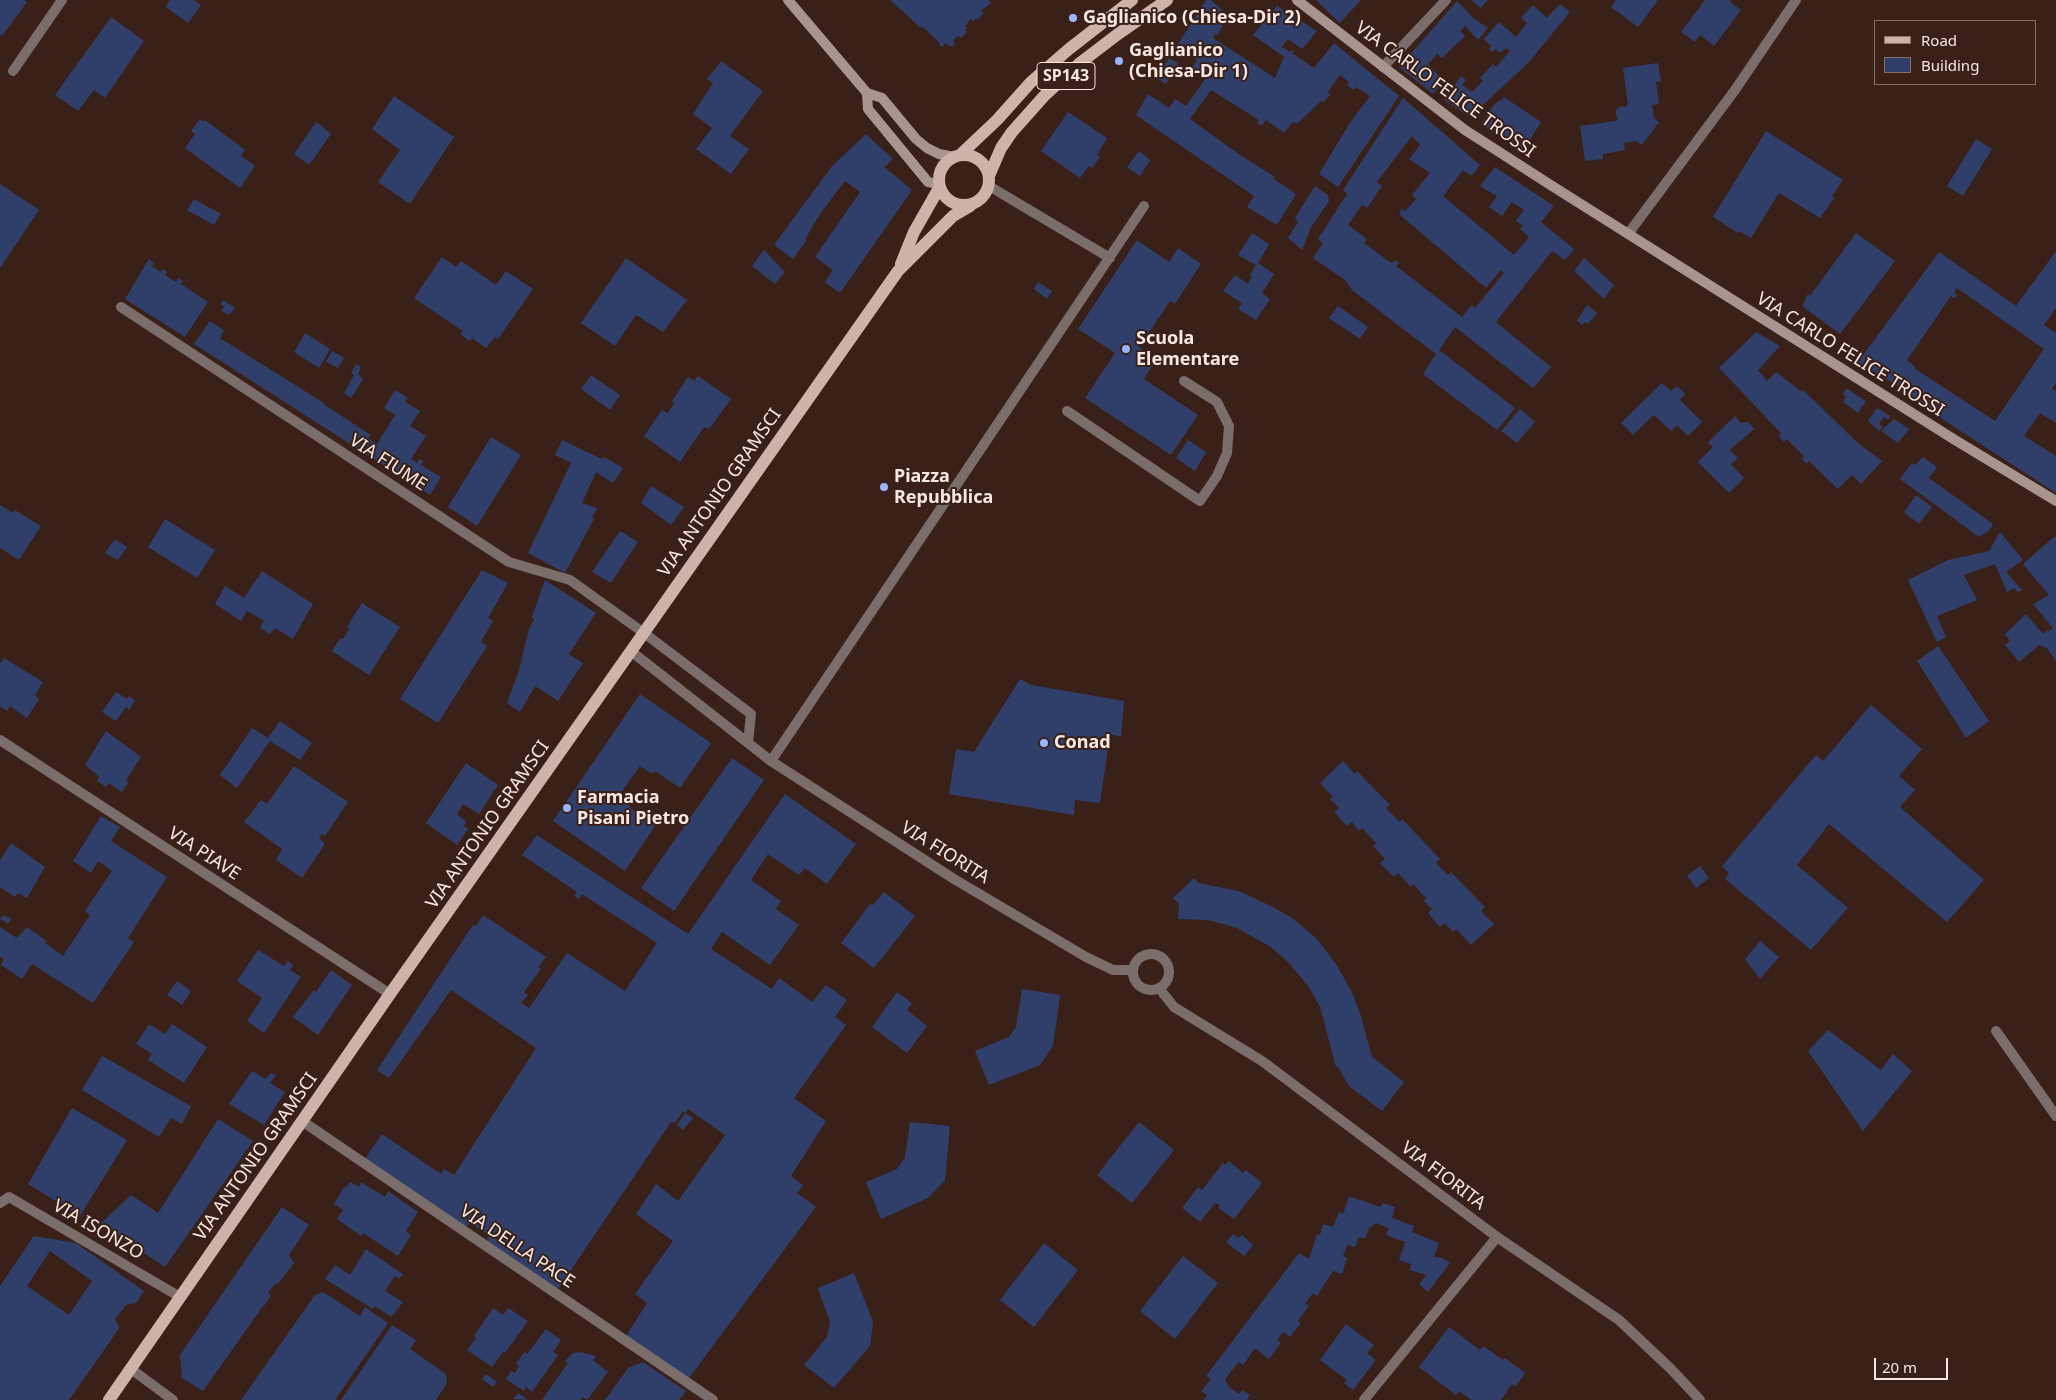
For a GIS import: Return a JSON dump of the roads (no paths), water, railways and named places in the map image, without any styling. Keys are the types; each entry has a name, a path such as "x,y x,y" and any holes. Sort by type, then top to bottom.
{"main road":[{"name":"SP143","path":"938,186 938,174 944,164 998,120 1031,82 1069,48 1132,0"},
{"name":"SP143","path":"970,206 982,198 1001,148 1012,132 1045,95 1111,40 1167,0"},
{"path":"957,155 977,158 986,167 989,181"},
{"path":"938,186 944,197 956,205 970,206"},
{"name":"VIA ANTONIO GRAMSCI","path":"898,272 914,232 938,186"},
{"name":"VIA ANTONIO GRAMSCI","path":"109,1400 390,994 632,652 802,405 898,272 953,216 970,206"}],"street":[{"path":"13,71 62,0"},
{"path":"788,0 867,93 882,98 916,139 927,148 939,154 957,155"},
{"name":"VIA CARLO FELICE TROSSI","path":"1297,0 1465,130 1946,435 2056,500"},
{"path":"1383,67 1446,0"},
{"path":"1628,234 1735,90 1796,0"},
{"path":"867,93 868,108 928,182 938,186"},
{"path":"989,181 1110,258"},
{"path":"771,760 1144,206"},
{"name":"VIA FIUME","path":"120,307 509,562 570,580 644,633"},
{"path":"1067,411 1200,501 1217,476 1227,453 1229,426 1217,402 1184,381"},
{"path":"644,633 751,714 748,743"},
{"name":"VIA FIORITA","path":"632,652 771,760 954,879 1086,957 1113,970 1133,970"},
{"name":"VIA PIAVE","path":"0,740 390,994"},
{"path":"1154,955 1165,961 1169,972 1166,983 1160,988 1144,989 1134,978 1133,970 1141,958 1154,955"},
{"name":"VIA FIORITA","path":"1160,988 1174,1007 1262,1061 1497,1237 1619,1320 1671,1369 1700,1400"},
{"path":"1996,1031 2056,1116"},
{"name":"VIA DELLA PACE","path":"302,1121 713,1400"},
{"name":"VIA ISONZO","path":"0,1204 9,1197 180,1297"},
{"path":"1364,1400 1497,1237"},
{"path":"131,1369 173,1400"}],"place":[{"name":"Gaglianico (Chiesa-Dir 2)","path":"1073,18"},
{"name":"Gaglianico (Chiesa-Dir 1)","path":"1119,61"},
{"name":"Scuola Elementare","path":"1126,349"},
{"name":"Piazza Repubblica","path":"884,487"},
{"name":"Conad","path":"1044,743"},
{"name":"Farmacia Pisani Pietro","path":"567,808"}]}
